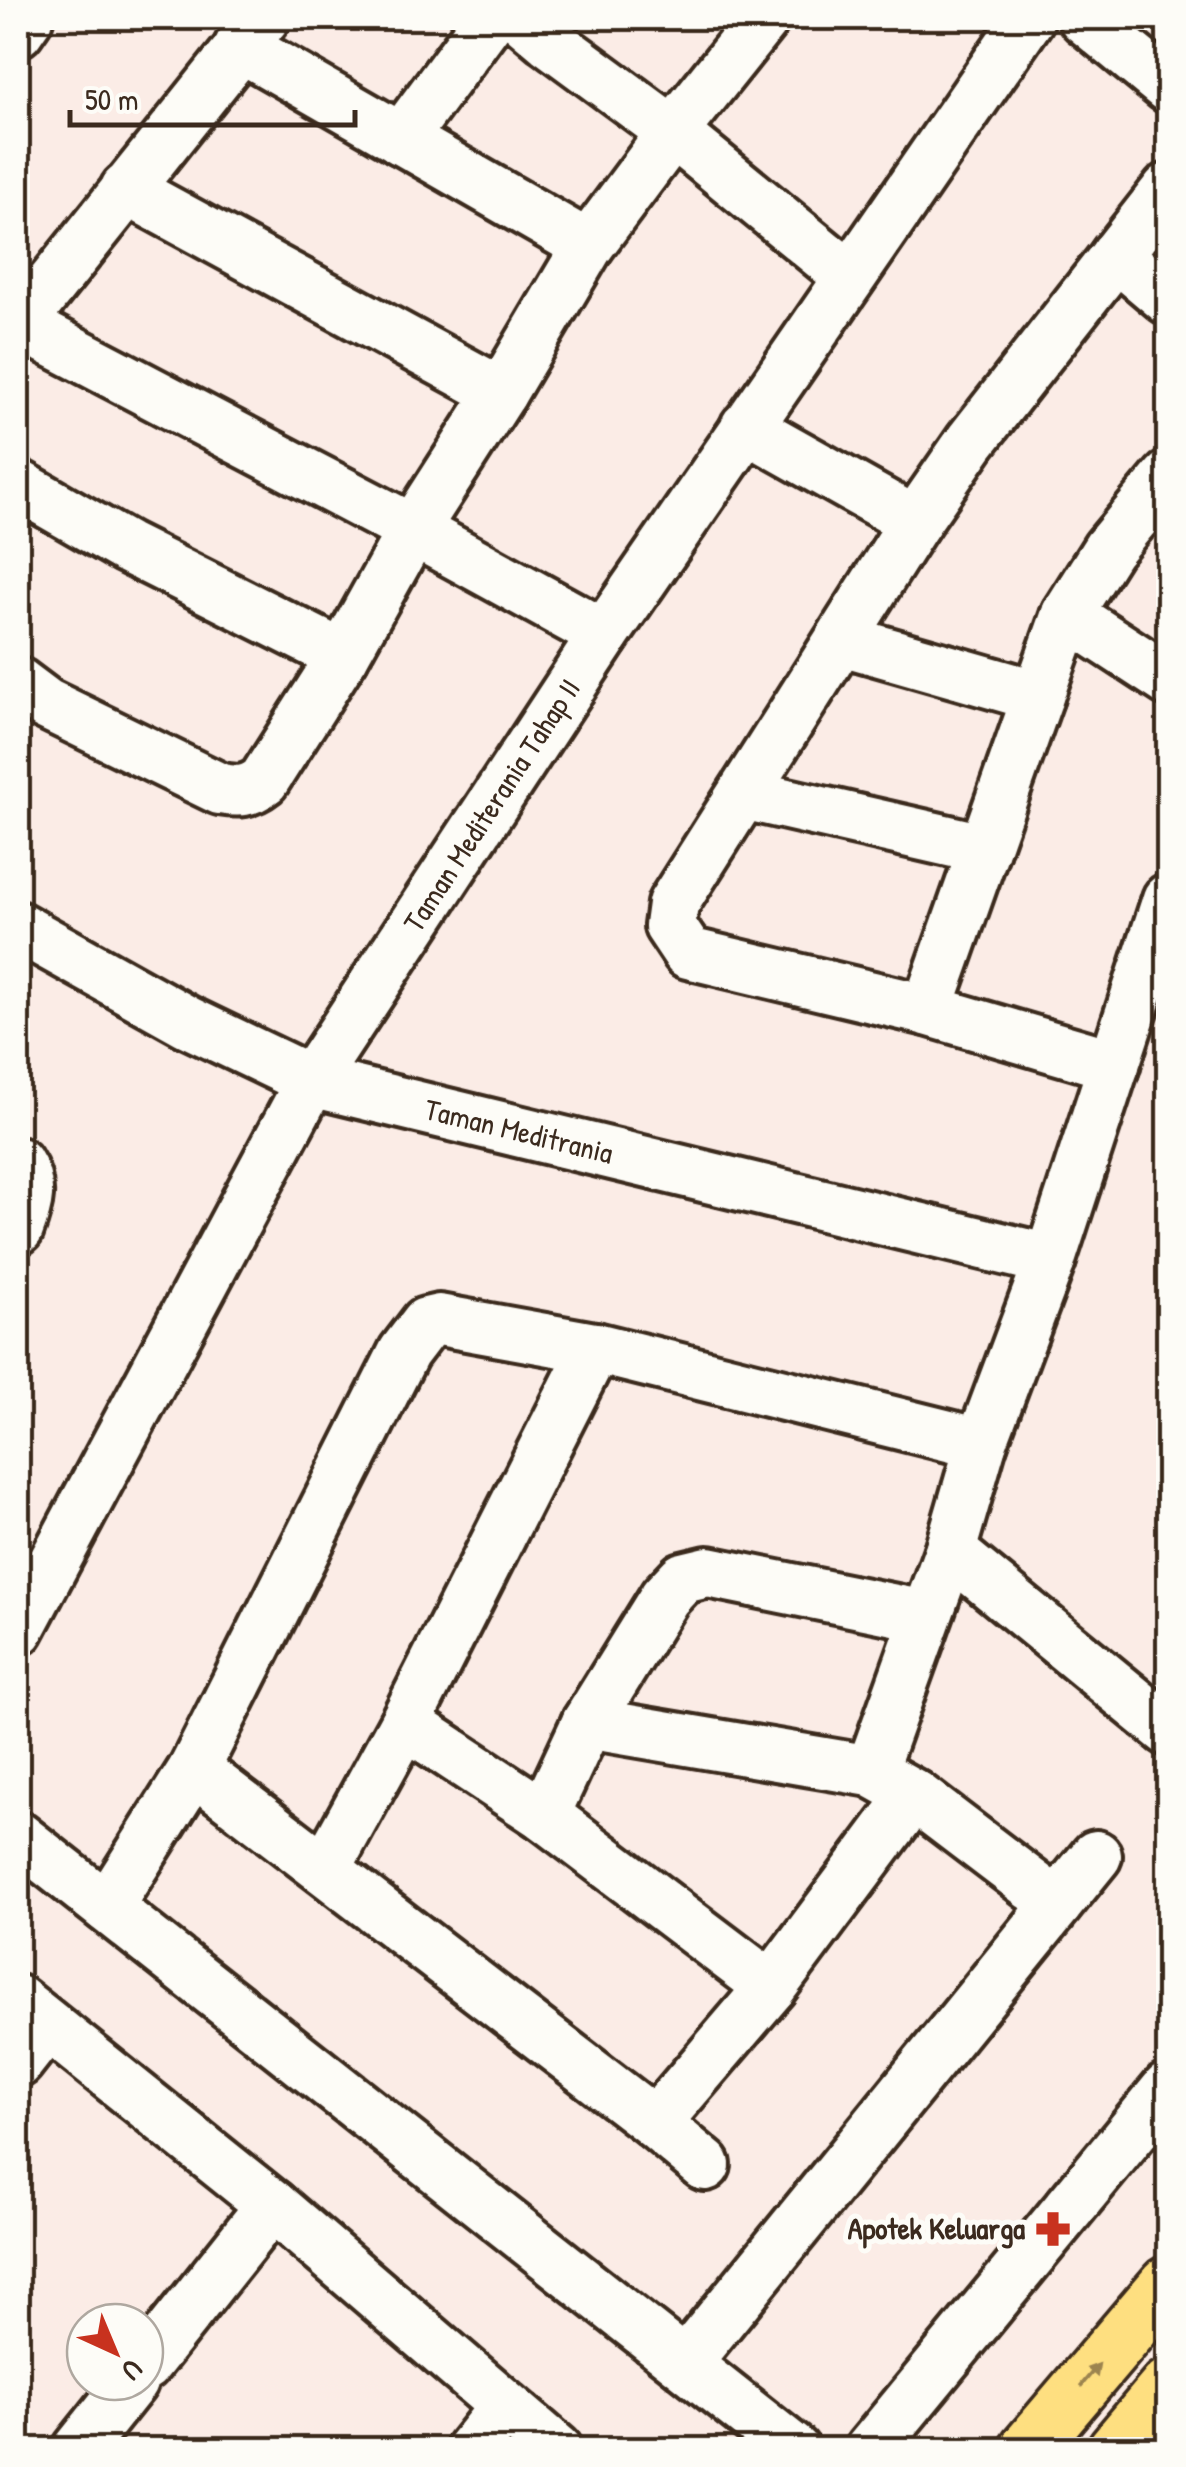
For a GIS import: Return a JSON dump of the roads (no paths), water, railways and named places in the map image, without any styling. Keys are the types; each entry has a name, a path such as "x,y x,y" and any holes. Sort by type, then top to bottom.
{"main road":[{"path":"1027,2450 1168,2284"},
{"path":"1115,2450 1168,2387"}],"street":[{"path":"18,30 28,18"},
{"path":"401,139 490,18"},
{"path":"18,684 46,704 220,789 252,789 273,768 343,656 412,530 588,246 672,132 764,18"},
{"name":"Taman Mediterania Tahap II","path":"18,1630 311,1081 604,635 1030,18"},
{"path":"1084,18 1168,87"},
{"path":"545,25 850,277"},
{"path":"588,246 401,139 252,32 18,324 604,635"},
{"path":"126,189 500,393"},
{"path":"1114,1065 927,1010 688,953 670,926 673,904 916,522 971,441 1168,189"},
{"path":"1116,255 1168,299"},
{"path":"746,428 916,522"},
{"path":"927,1010 1067,614 1108,549 1168,477"},
{"path":"18,485 126,547 343,656"},
{"path":"1067,614 1168,680"},
{"path":"842,640 1038,696"},
{"path":"743,794 984,849"},
{"path":"871,1771 950,1551 980,1444 1050,1260 1168,898"},
{"name":"Taman Meditrania","path":"18,927 188,1022 311,1081 1050,1260"},
{"path":"18,1163 25,1174 29,1200 18,1229"},
{"path":"107,1908 194,1769 404,1352 426,1323 440,1320 595,1348 980,1444"},
{"path":"325,1868 405,1723 595,1348"},
{"path":"950,1551 1168,1730"},
{"path":"544,1815 586,1722 664,1597 674,1584 691,1575 708,1572 925,1616"},
{"path":"586,1722 871,1771 914,1796 1056,1904"},
{"path":"405,1723 544,1815 770,1987"},
{"path":"194,1769 705,2165"},
{"path":"655,2123 770,1987 914,1796"},
{"path":"18,1837 794,2450"},
{"path":"685,2364 1096,1856"},
{"path":"28,2030 272,2205 558,2450"},
{"path":"870,2450 1168,2088"},
{"path":"165,2340 272,2205"},
{"path":"78,2450 116,2402"},
{"path":"470,2450 505,2407"}],"place":[{"name":"Apotek Keluarga","path":"1053,2229"}]}
